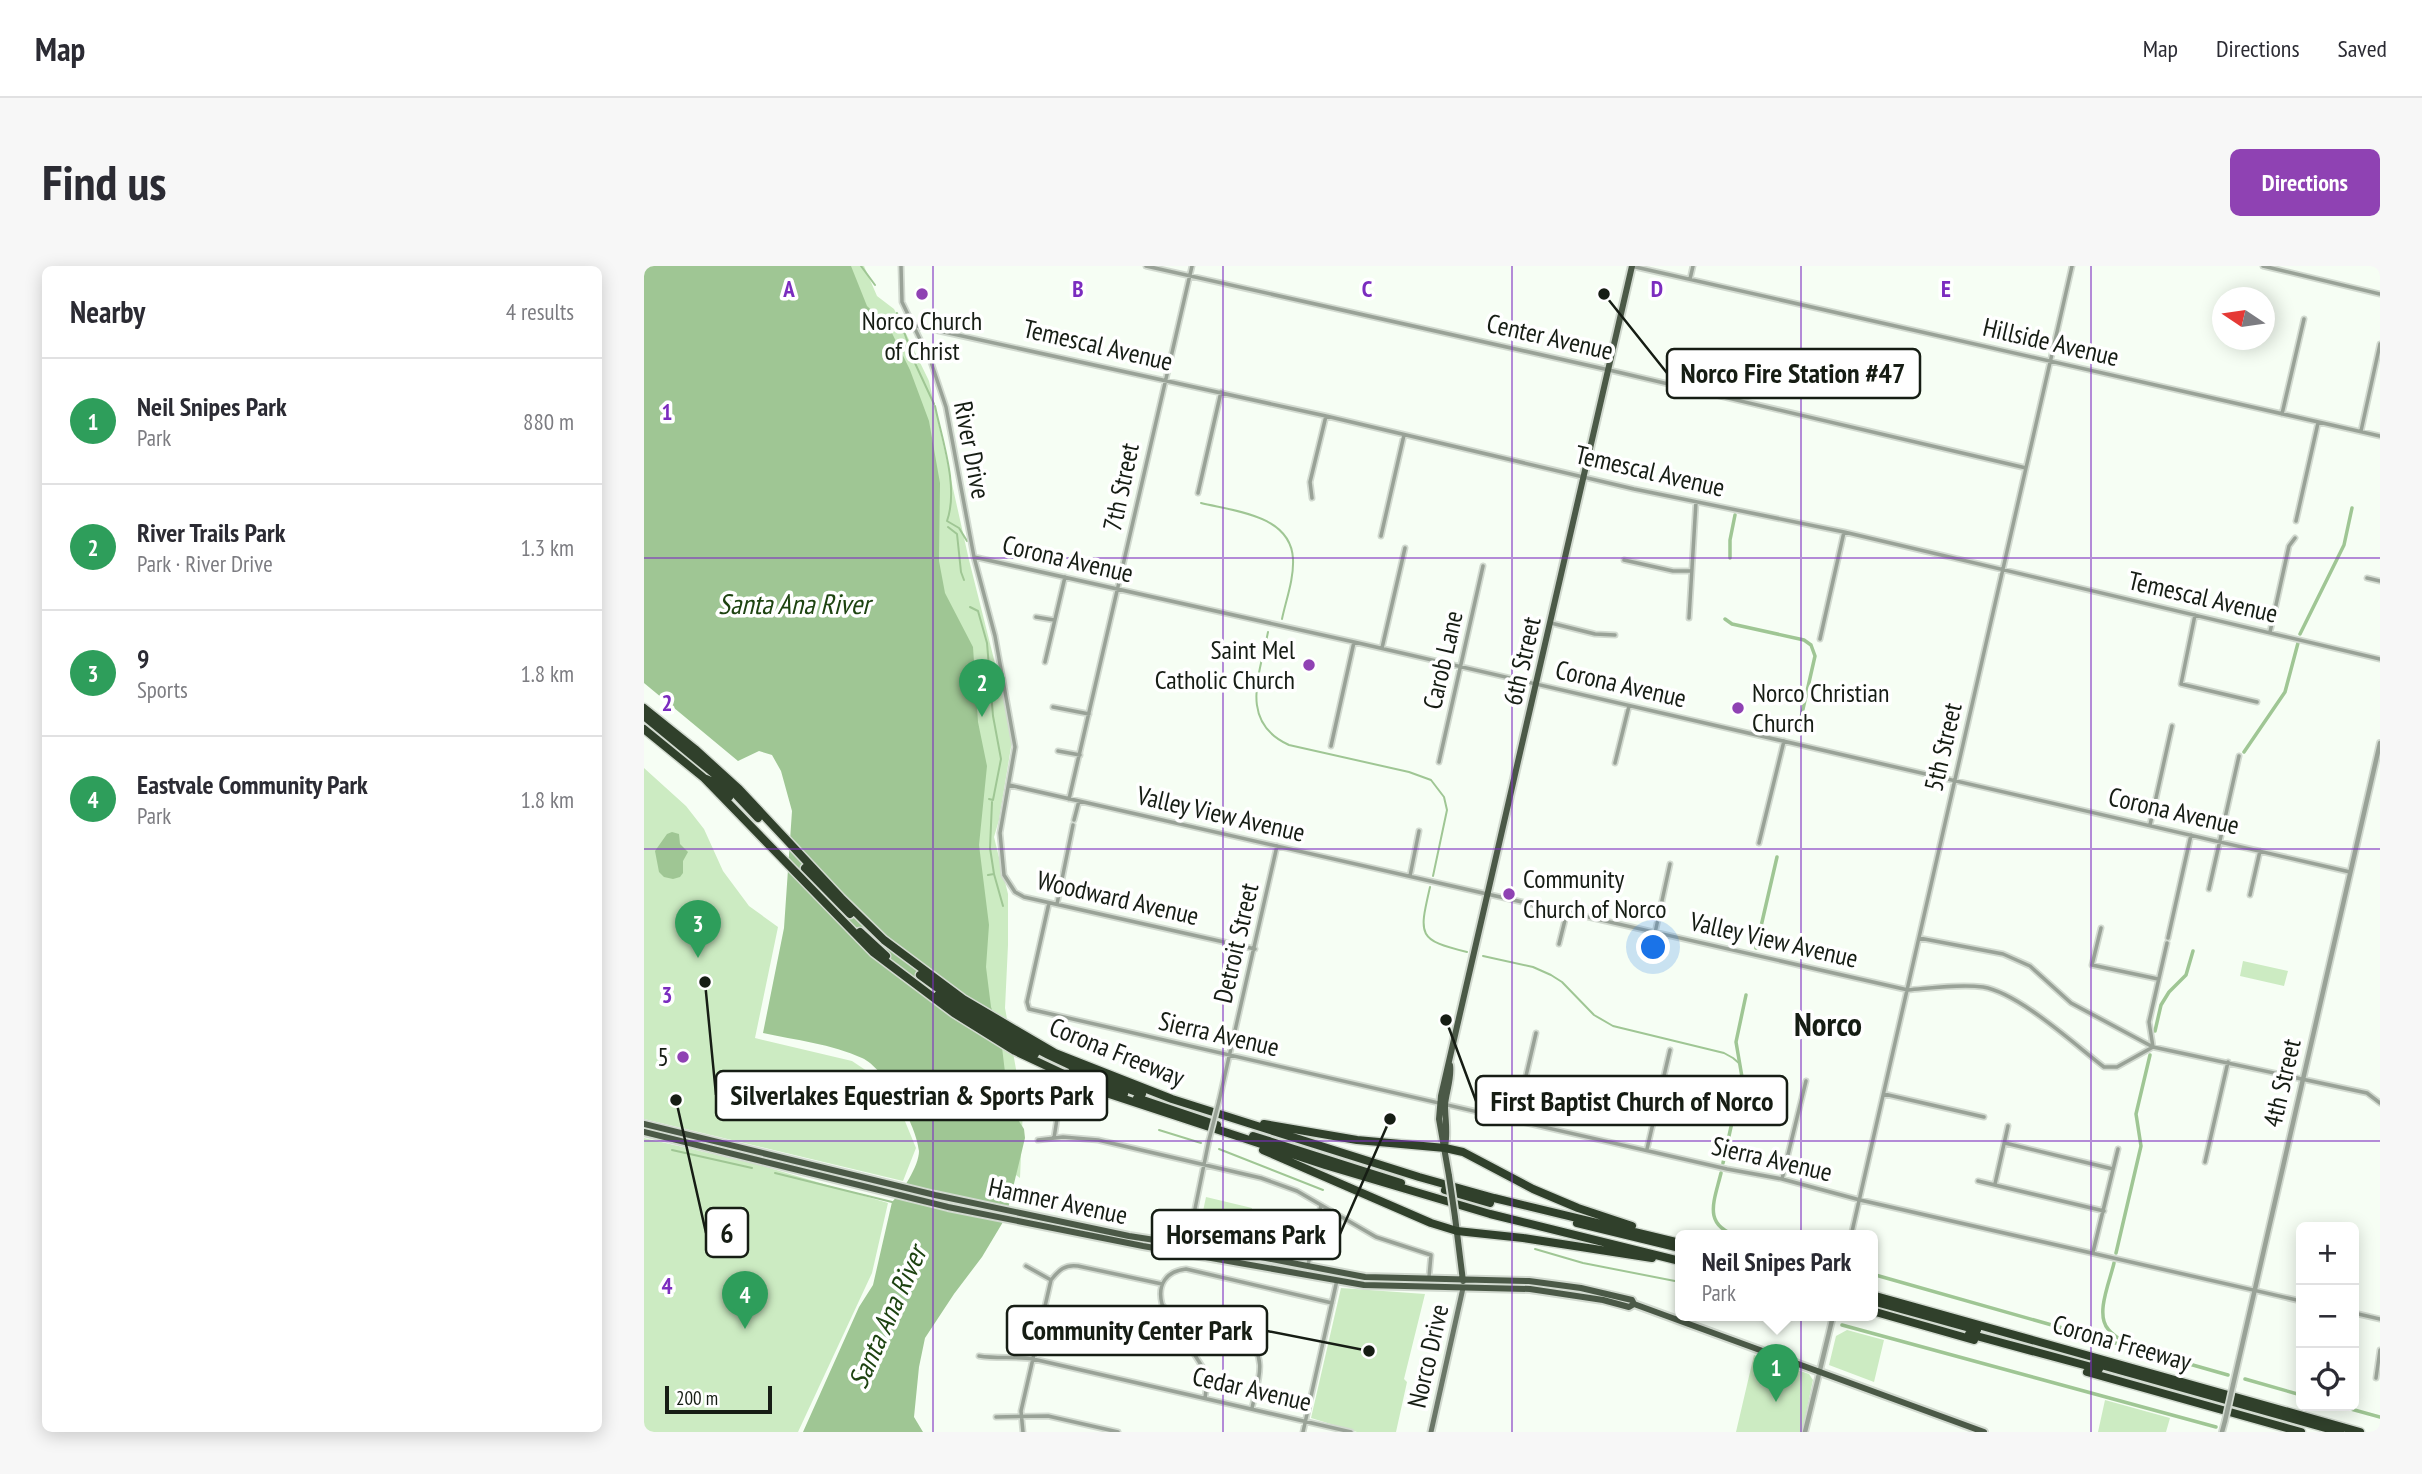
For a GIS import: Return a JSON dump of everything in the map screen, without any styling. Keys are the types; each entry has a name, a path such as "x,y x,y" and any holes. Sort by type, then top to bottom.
{"highway":[{"name":"Corona Freeway","path":"644,708 695,748 739,789 777,843 873,952 954,1013 1017,1042 1100,1091 1222,1132 1465,1207 1675,1261"},
{"path":"644,716 724,782 777,843"},
{"name":"Corona Freeway","path":"644,729 704,778 884,940 1017,1042 1055,1053 1107,1075 1227,1117 1481,1195 1675,1242"},
{"path":"1017,1042 1125,1088 1356,1163 1470,1198 1675,1247"},
{"path":"1017,1042 1060,1067 1124,1094 1227,1128 1436,1194 1675,1254"},
{"path":"1227,1117 1357,1140 1463,1152 1534,1189 1578,1208 1663,1238"},
{"path":"1222,1132 1431,1223 1457,1231 1523,1238 1675,1261"},
{"name":"Corona Freeway","path":"1878,1297 2360,1432"},
{"path":"1878,1303 2325,1432"},
{"path":"1878,1310 2037,1350 2340,1432"},
{"name":"Corona Freeway","path":"1878,1311 2301,1432"},
{"path":"2037,1350 2072,1351"},
{"path":"2037,1350 2068,1366"}],"main road":[{"name":"6th Street","path":"1463,1288 1464,1279 1445,1148 1447,1136 1443,1103 1447,1068 1450,1065 1632,266"},
{"name":"Hamner Avenue","path":"644,1124 1017,1213 1129,1236 1308,1266 1371,1286 1512,1288 1602,1300 1629,1307 1634,1304"},
{"name":"Hamner Avenue","path":"644,1132 827,1179 1013,1220 1186,1253 1338,1276 1529,1281 1632,1300 1634,1304 1675,1319"},
{"path":"1512,1288 1514,1285 1527,1285 1529,1281"},
{"name":"Norco Drive","path":"1431,1432 1463,1288"},
{"name":"Hamner Avenue","path":"1680,1321 1984,1432"}],"street":[{"name":"River Drive","path":"901,266 902,302 931,362 946,407 974,557 995,636 1015,747 1000,833 1004,875 1015,892"},
{"name":"Center Avenue","path":"1146,266 1609,370 2025,468"},
{"name":"7th Street","path":"1069,799 1192,266"},
{"name":"Hillside Avenue","path":"1632,266 2380,436"},
{"path":"1690,279 1693,266"},
{"name":"5th Street","path":"1852,1230 2072,266"},
{"path":"2263,266 2380,294"},
{"path":"2295,274 2297,266"},
{"path":"2282,414 2304,319"},
{"name":"Temescal Avenue","path":"912,325 1221,392 1696,502 1844,532 2380,659"},
{"path":"2361,432 2380,344"},
{"path":"1198,493 1221,392"},
{"path":"1312,498 1310,482 1326,416"},
{"path":"2297,521 2318,423"},
{"path":"1381,536 1404,435"},
{"path":"1689,618 1696,502"},
{"path":"1820,639 1844,532"},
{"path":"2270,632 2290,546 2295,538"},
{"path":"1382,649 1405,548"},
{"name":"Corona Avenue","path":"974,557 2350,872"},
{"path":"1625,560 1673,571 1690,571"},
{"name":"Carob Lane","path":"1438,762 1483,566"},
{"path":"1045,662 1065,577"},
{"path":"2367,578 2380,581"},
{"path":"2195,615 2181,684 2257,702"},
{"path":"1036,617 1054,620"},
{"path":"1551,623 1595,634 1615,635"},
{"path":"1331,746 1354,642"},
{"path":"1615,763 1629,706"},
{"path":"1053,707 1089,714"},
{"path":"2150,825 2172,726"},
{"path":"1759,843 1784,741"},
{"name":"4th Street","path":"2222,1432 2350,872 2377,768 2380,743"},
{"path":"1058,751 1080,755"},
{"path":"2209,889 2239,757"},
{"name":"Valley View Avenue","path":"1009,785 1908,990 1965,986 2001,991 2019,1001 2104,1067 2117,1067 2152,1046"},
{"path":"1057,904 1079,801"},
{"path":"1409,876 1419,831"},
{"path":"2152,1046 2149,1022 2191,835"},
{"name":"Detroit Street","path":"1186,1253 1209,1140 1277,846"},
{"name":"Corona Avenue","path":"2250,895 2260,851"},
{"path":"1655,933 1670,864"},
{"name":"Woodward Avenue","path":"1015,892 1049,903 1255,949"},
{"name":"Sierra Avenue","path":"1049,903 1027,1002 1029,1009 1717,1167 1782,1179 1860,1200 2296,1300"},
{"path":"1559,944 1567,912"},
{"path":"2101,928 2092,965 2158,979"},
{"path":"1919,938 2003,954 2030,966 2070,1003 2152,1046 2367,1093 2380,1103"},
{"path":"1516,1119 1536,1033"},
{"path":"1647,1149 1670,1050"},
{"path":"2205,1162 2228,1062"},
{"path":"1782,1179 1806,1081"},
{"path":"1884,1094 1984,1116"},
{"path":"1054,1138 1060,1100"},
{"path":"1995,1184 2008,1126"},
{"path":"1038,1140 1080,1137 1098,1140 1282,1184 1376,1237 1432,1255 1429,1280"},
{"path":"2005,1143 2113,1169"},
{"path":"2093,1252 2118,1149"},
{"path":"1978,1181 2104,1211"},
{"path":"1308,1266 1321,1205"},
{"path":"1023,1432 1021,1417 1033,1359 1051,1280 1058,1271 1072,1265 1161,1284"},
{"path":"1026,1266 1051,1280"},
{"path":"1205,1398 1205,1371 1162,1304 1161,1284 1168,1275 1186,1269 1332,1303"},
{"path":"1303,1432 1338,1276"},
{"path":"1044,1309 1161,1336 1168,1337 1180,1332"},
{"path":"2359,1314 2380,1319"},
{"path":"1805,1432 1832,1321"},
{"path":"1245,1337 1255,1345 1259,1356 1259,1378 1252,1409"},
{"path":"2376,1378 2380,1350"},
{"name":"Cedar Avenue","path":"979,1356 997,1359 1017,1356 1033,1359 1351,1432"},
{"path":"996,1417 1048,1416 1118,1432"}],"shaded area":[{"path":"719,266 864,266 877,296 894,309 929,381 969,560 1013,735 994,837 1008,894 1005,1008 1023,1108 1020,1178 930,1112"},
{"path":"644,768 686,806 704,829 723,871 749,906 778,927 755,1038 852,1061 876,1077 900,1109 916,1148 903,1181 644,1119"},
{"path":"2243,961 2288,971 2284,986 2240,976"},
{"path":"644,1138 756,1164 888,1203 872,1273 798,1432 644,1432"},
{"path":"1206,1197 1252,1208 1244,1245 1198,1235"},
{"path":"1341,1288 1425,1294 1404,1379 1407,1382 1396,1432 1357,1432 1311,1418"},
{"path":"1847,1330 1884,1340 1874,1382 1829,1365 1836,1336"},
{"path":"1754,1355 1809,1374 1813,1380 1802,1432 1736,1432"},
{"path":"2105,1400 2170,1418 2166,1432 2098,1432"}],"water":[{"name":"Santa Ana River","path":"644,266 851,266 867,306 889,327 910,370 929,421 940,483 939,561 945,593 973,647 978,722 987,766 979,845 989,925 986,967 991,1007 1000,1031 1008,1097 1013,1112 1024,1129 1025,1138 1006,1217 982,1257 925,1338 914,1417 923,1432 803,1432 859,1307 873,1285 892,1202 909,1178 919,1151 906,1113 890,1085 871,1064 838,1049 763,1033 784,928 792,811 781,771 772,755 759,751 738,761 644,683"},
{"path":"667,834 679,834 680,844 688,852 683,861 683,873 673,879 664,877 659,872 655,851"}],"waterway":[{"path":"861,266 875,285"},
{"path":"897,313 914,359 910,361"},
{"path":"914,361 934,404"},
{"path":"935,406 950,479 947,521 959,528 967,541"},
{"path":"1201,503 1259,517 1272,524 1290,544 1293,567 1282,619"},
{"path":"2300,634 2344,545 2352,508"},
{"path":"1730,558 1735,515"},
{"path":"948,527 957,534 964,580"},
{"path":"970,607 978,611 987,643 993,716 1001,759 993,800 989,799"},
{"path":"1725,619 1732,624 1804,640 1811,645 1815,656 1798,731"},
{"path":"1268,632 1256,696 1263,724 1273,735 1289,745 1409,772 1431,780 1444,797 1447,810 1433,876"},
{"path":"2244,752 2285,692 2298,643"},
{"path":"992,802 990,848 994,874"},
{"path":"1756,948 1777,857"},
{"path":"988,875 994,874 1003,906"},
{"path":"1430,887 1424,916 1426,933 1439,944 1467,952"},
{"path":"2155,1031 2161,1005 2169,992 2186,975 2193,951"},
{"path":"1483,956 1533,967 1551,975 1562,982 1594,1015 1613,1026 1724,1053 1740,1064"},
{"path":"1723,1163 1742,1077 1736,1042 1746,995"},
{"path":"2116,1253 2141,1146 2136,1114 2150,1055"},
{"path":"1159,1130 1201,1143"},
{"path":"1219,1149 1323,1190"},
{"path":"672,1150 752,1168"},
{"path":"775,1173 892,1202"},
{"path":"1721,1173 1713,1211 1719,1226 1725,1230"},
{"path":"1535,1249 1583,1263 1675,1281"},
{"path":"2114,1263 2103,1306 2104,1323 2114,1335 2136,1349"},
{"path":"1878,1276 2228,1375"},
{"path":"1842,1325 2216,1427"},
{"path":"2245,1379 2296,1394"},
{"path":"2358,1411 2380,1417"}],"place":[{"name":"Norco Church of Christ","path":"922,294"},
{"name":"Norco Fire Station #47","path":"1604,294"},
{"name":"Saint Mel Catholic Church","path":"1309,665"},
{"name":"Norco Christian Church","path":"1738,708"},
{"name":"River Trails Park","path":"982,717"},
{"name":"Community Church of Norco","path":"1509,894"},
{"name":"9","path":"698,958"},
{"name":"Silverlakes Equestrian & Sports Park","path":"705,982"},
{"name":"First Baptist Church of Norco","path":"1446,1020"},
{"name":"5","path":"683,1057"},
{"name":"6","path":"676,1100"},
{"name":"Horsemans Park","path":"1390,1119"},
{"name":"Eastvale Community Park","path":"745,1329"},
{"name":"Community Center Park","path":"1369,1351"},
{"name":"Neil Snipes Park","path":"1776,1402"}],"district":[{"name":"Norco","path":"1828,1024"}]}
